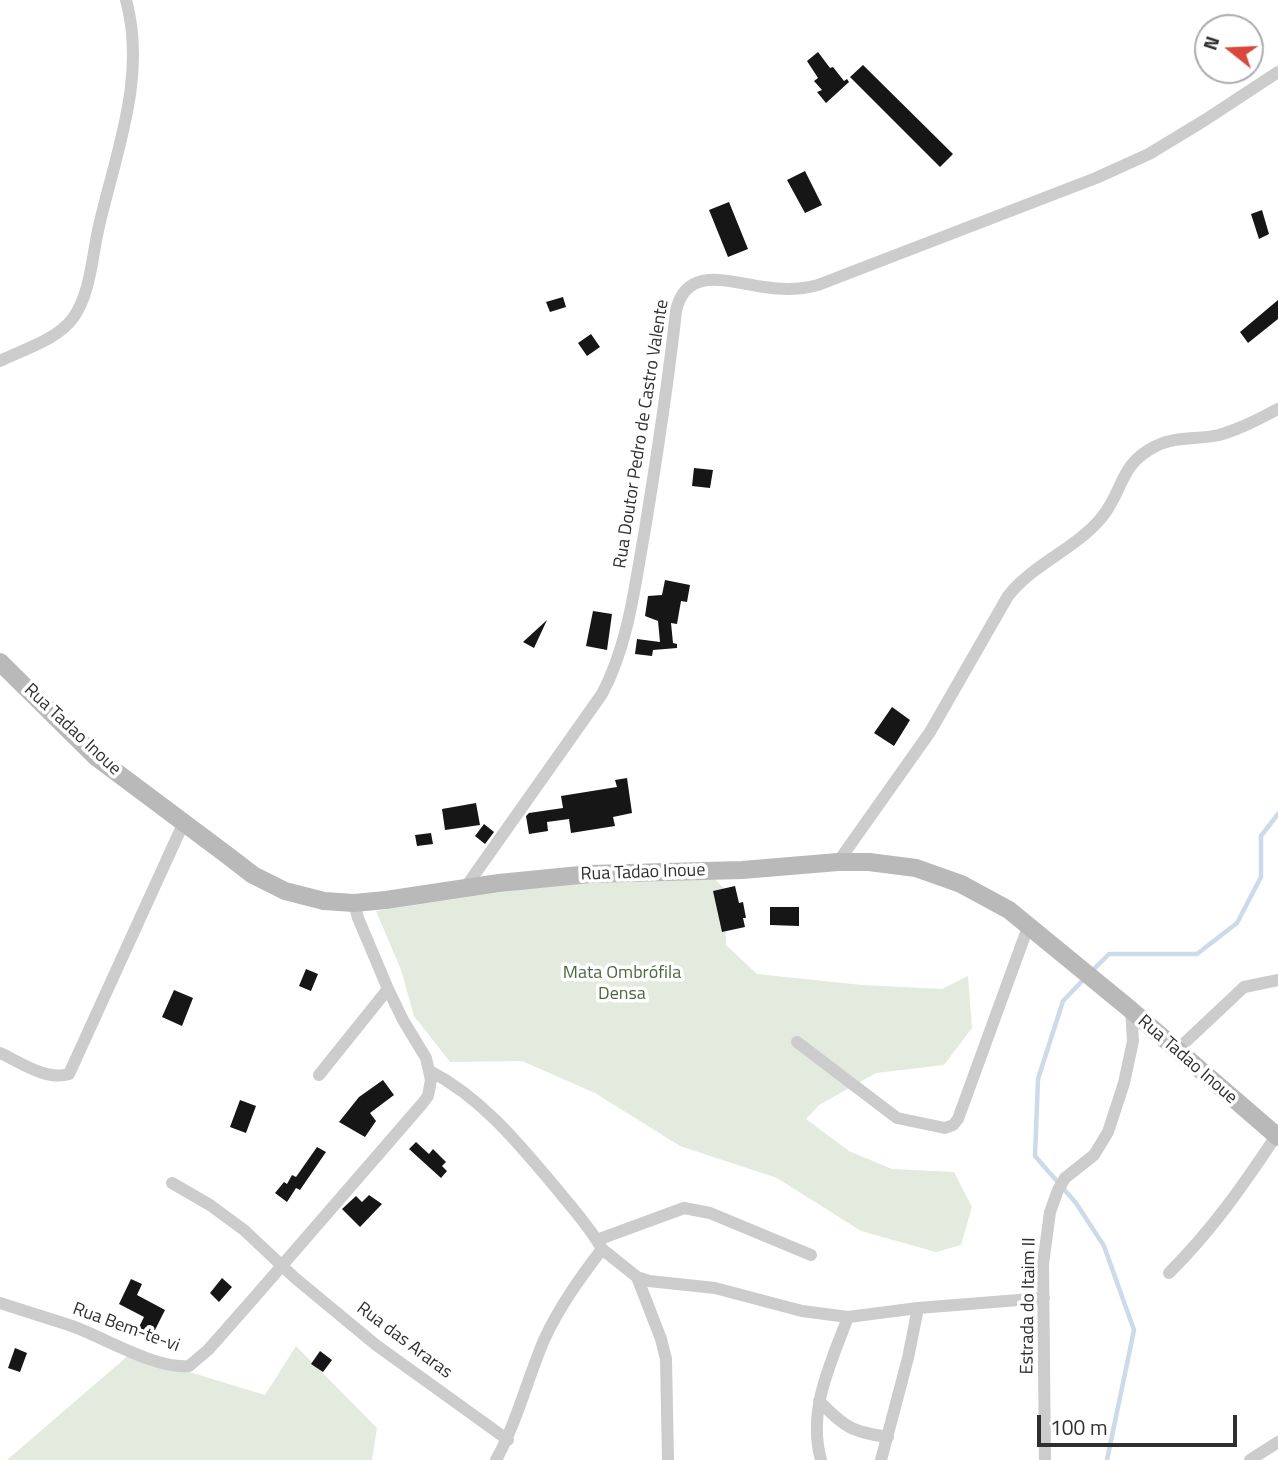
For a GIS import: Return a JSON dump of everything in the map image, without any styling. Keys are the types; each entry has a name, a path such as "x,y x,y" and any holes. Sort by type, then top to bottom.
{"street":[{"path":"0,360 60,331 73,318 84,297 130,95 131,44 126,0"},
{"name":"Rua Doutor Pedro de Castro Valente","path":"465,888 602,694 614,667 623,641 638,569 668,382 676,311 681,295 696,283 719,279 787,290 818,285 1066,190 1149,154 1278,72"},
{"path":"838,862 930,732 1008,596 1022,579 1070,545 1101,518 1129,466 1145,452 1163,442 1220,434 1278,409"},
{"name":"Rua Tadao Inoue","path":"0,662 96,758 253,875 285,891 324,901 354,903 590,874 742,870 838,862 869,862 916,868 961,884 1009,910 1131,1010 1277,1137"},
{"path":"0,1053 45,1074 69,1074 184,822"},
{"path":"283,1266 422,1104 430,1088 430,1071 426,1058 402,1020 354,903"},
{"path":"797,1042 897,1118 945,1128 953,1125 958,1119 1028,927"},
{"path":"1177,1050 1244,988 1278,980"},
{"path":"319,1075 388,989"},
{"name":"Estrada do Itaim II","path":"1045,1460 1044,1298 1046,1235 1050,1212 1065,1178 1094,1155 1108,1132 1124,1083 1133,1041 1131,1010"},
{"path":"430,1071 471,1097 495,1119 539,1168 599,1245 637,1277 649,1281 715,1288 802,1311 848,1317 918,1308 1044,1298"},
{"path":"1169,1273 1196,1246 1229,1206 1277,1137"},
{"name":"Rua das Araras","path":"172,1183 210,1205 244,1230 376,1345 508,1440"},
{"path":"496,1460 508,1440 545,1338 599,1245 684,1208 710,1213 811,1255"},
{"name":"Rua Bem-te-vi","path":"0,1303 74,1327 174,1366 189,1366 208,1350 283,1266"},
{"path":"637,1277 666,1359 668,1460"},
{"path":"881,1460 918,1308"},
{"path":"821,1460 816,1423 819,1401 848,1317"},
{"path":"819,1401 844,1426 863,1434 888,1437"},
{"path":"1250,1460 1278,1442"}],"green space":[{"name":"Mata Ombrófila Densa","path":"628,873 709,873 724,888 726,945 757,974 862,985 942,989 968,976 972,1028 944,1065 876,1073 819,1105 806,1119 849,1151 892,1169 954,1172 972,1207 961,1245 936,1252 861,1231 777,1178 680,1146 595,1093 522,1061 450,1062 414,1016 401,970 376,911"},
{"path":"296,1346 377,1428 372,1460 7,1460 130,1354 265,1395"}],"building":[{"path":"818,52 830,68 833,67 844,81 847,79 849,82 826,103 817,92 822,90 814,81 818,78 807,61"},
{"path":"863,65 953,154 940,167 850,77"},
{"path":"805,171 822,205 805,213 787,180"},
{"path":"729,202 748,249 728,257 709,210"},
{"path":"1262,210 1269,234 1259,239 1251,214"},
{"path":"563,297 566,307 550,312 546,302"},
{"path":"1278,300 1278,319 1248,343 1240,332"},
{"path":"591,334 600,347 587,356 578,343"},
{"path":"694,468 713,470 710,488 692,486"},
{"path":"665,580 690,585 687,602 681,601 677,624 671,623 673,643 677,644 677,648 653,650 652,656 635,654 637,639 660,642 658,621 645,616 648,596 662,595"},
{"path":"593,611 612,614 607,650 586,646"},
{"path":"547,620 534,648 523,642"},
{"path":"892,707 910,720 894,746 874,733"},
{"path":"627,778 632,813 613,817 615,826 571,833 569,819 547,822 548,831 529,834 526,816 529,813 563,808 561,796 617,787 615,780"},
{"path":"476,803 480,825 445,830 442,809"},
{"path":"484,824 494,832 485,844 475,836"},
{"path":"431,833 433,844 417,846 415,835"},
{"path":"735,886 739,903 743,902 745,927 722,932 713,891"},
{"path":"770,907 799,907 799,926 770,925"},
{"path":"306,969 318,974 311,991 299,986"},
{"path":"174,990 193,998 182,1026 162,1017"},
{"path":"383,1080 394,1095 370,1113 376,1121 365,1137 339,1122 359,1097"},
{"path":"240,1100 256,1106 246,1133 230,1127"},
{"path":"416,1142 429,1154 433,1149 446,1162 442,1166 447,1171 441,1178 409,1149"},
{"path":"317,1147 326,1152 300,1190 296,1188 287,1202 275,1193 284,1182 287,1184 292,1175 296,1177"},
{"path":"369,1195 382,1204 360,1227 342,1209 356,1196 362,1202"},
{"path":"222,1278 232,1287 219,1302 210,1293"},
{"path":"131,1279 142,1284 137,1295 165,1310 152,1336 138,1329 144,1317 119,1304"},
{"path":"15,1348 27,1353 20,1372 8,1368"},
{"path":"320,1351 332,1360 323,1372 311,1364"}],"waterway":[{"path":"1090,973 1109,954 1197,954 1237,923 1261,877 1261,836 1278,814"},
{"path":"1084,979 1063,1001 1038,1079 1035,1156 1076,1203 1104,1246 1134,1330 1107,1460"}]}
